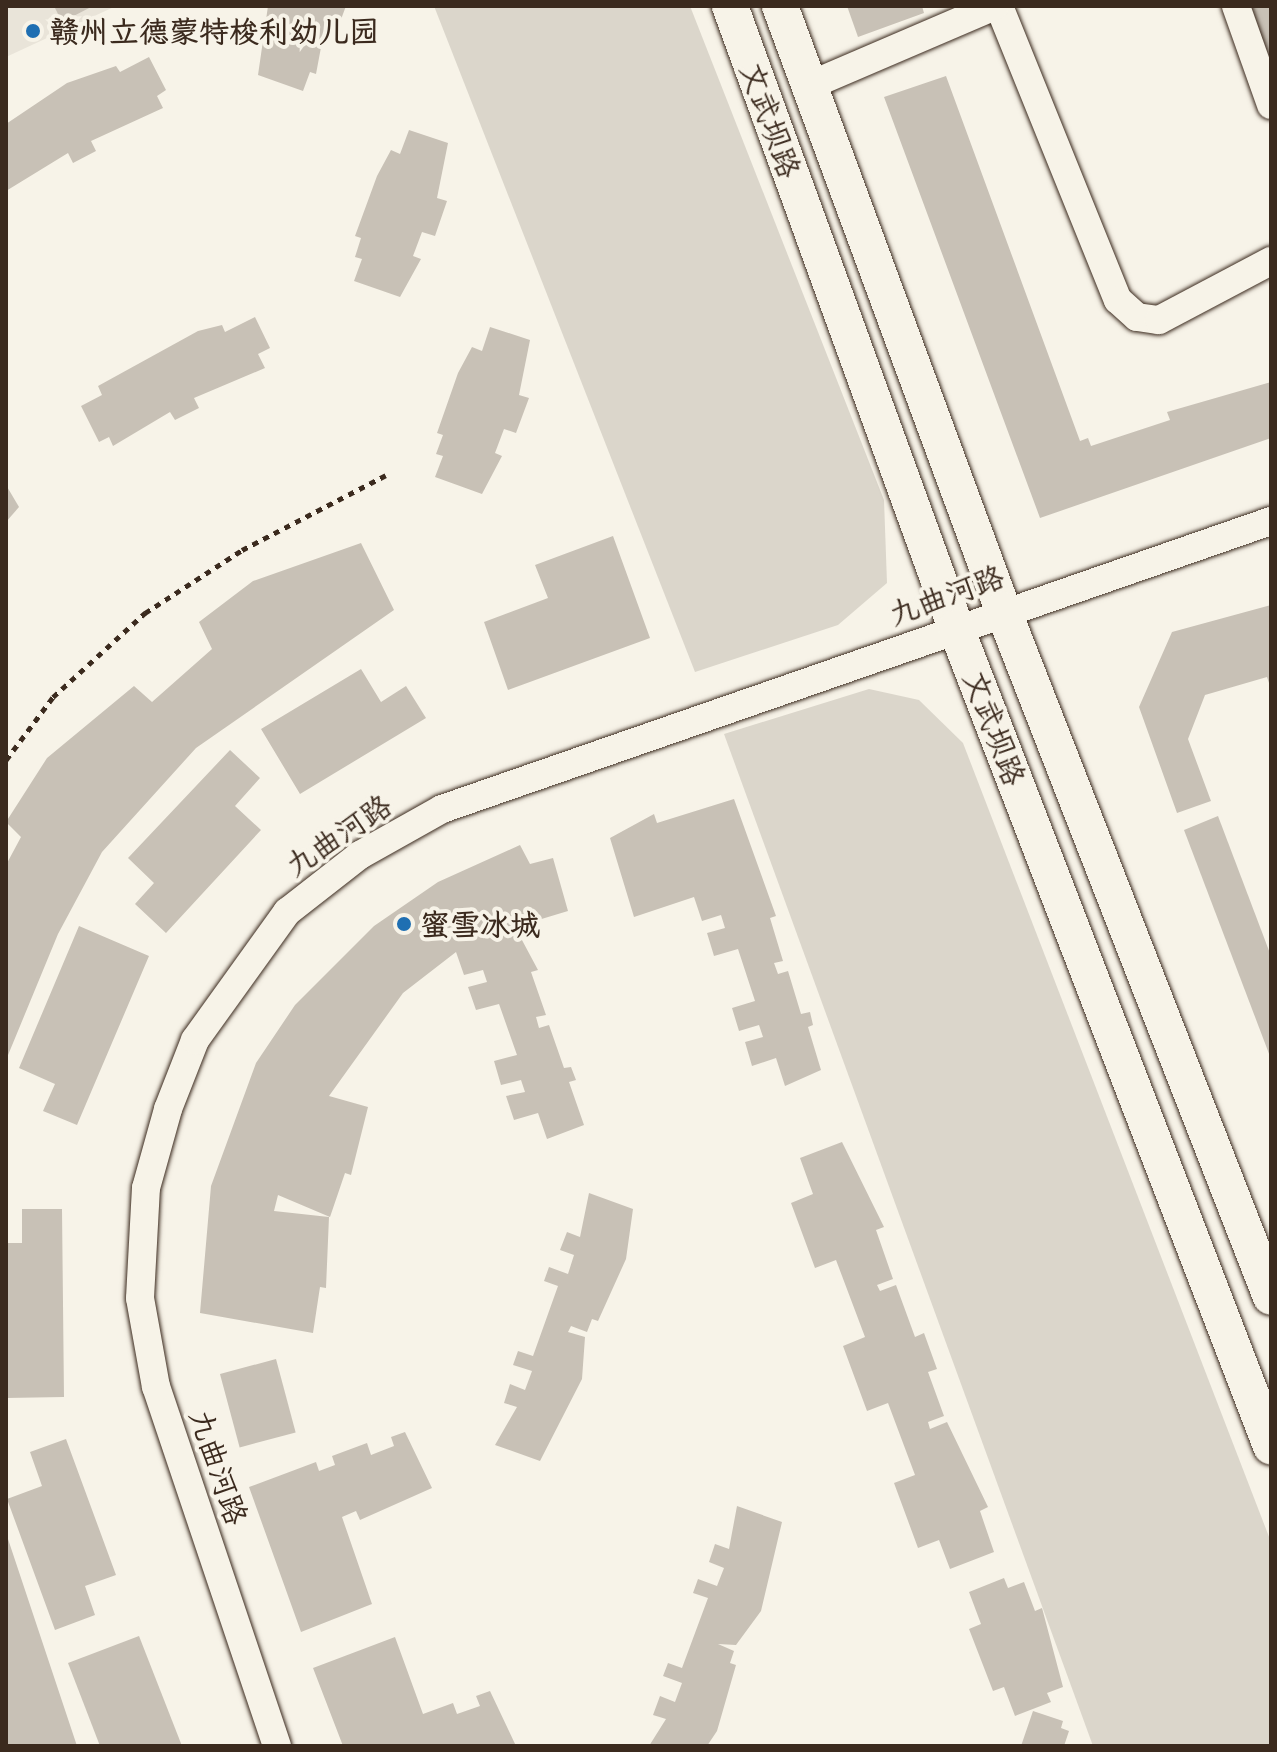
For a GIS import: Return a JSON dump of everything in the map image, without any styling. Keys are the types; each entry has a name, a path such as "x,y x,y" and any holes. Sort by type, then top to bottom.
{"main road":[{"name":"文武坝路","path":"730,6 956,628 1271,1446"},
{"name":"文武坝路","path":"780,6 1003,610 1271,1297"}],"street":[{"path":"808,86 997,6 1118,300 1137,317 1159,320 1271,261"},
{"path":"1236,6 1271,105"},
{"name":"九曲河路","path":"277,1746 156,1387 140,1298 146,1188 195,1040 287,912 360,855 442,809 1003,610 1271,521"}],"path":[{"path":"6,760 53,697 145,613 242,550 386,475"}],"shaded area":[{"name":"赣州立德蒙特梭利幼儿园","path":"6,6 116,6 6,57"},
{"path":"434,6 690,6 884,500 887,583 838,625 695,672"},
{"path":"869,689 919,700 963,743 1271,1542 1271,1746 1093,1746 724,734"}],"building":[{"path":"54,6 93,6 62,22"},
{"path":"268,6 346,6 337,30 325,26 316,74 310,72 303,91 258,75"},
{"path":"847,6 922,6 924,13 858,37"},
{"path":"1245,6 1271,6 1271,73"},
{"path":"149,57 166,90 157,96 163,108 91,141 96,151 73,163 68,153 6,191 6,124 67,83 116,66 120,72"},
{"path":"946,76 1080,441 1088,438 1091,446 1170,420 1167,412 1271,382 1271,438 1040,518 884,97"},
{"path":"409,130 448,143 437,198 447,201 435,236 422,232 413,256 421,259 400,297 354,281 362,259 355,257 361,238 355,236 377,176 391,150 400,154"},
{"path":"255,317 270,348 258,354 265,368 194,398 199,408 175,420 170,412 113,446 109,437 99,442 81,406 102,395 98,386 198,331 222,325 225,332"},
{"path":"490,327 530,340 519,395 529,398 516,433 504,429 495,453 502,456 482,494 435,477 443,456 436,454 443,435 437,433 458,373 472,347 482,351"},
{"path":"6,485 19,507 6,522"},
{"path":"613,536 650,638 508,690 484,622 548,598 535,565"},
{"path":"361,543 394,610 196,748 102,852 58,934 6,1060 6,865 21,837 6,822 47,758 134,686 152,702 212,649 199,622 253,581"},
{"path":"1271,605 1271,689 1267,677 1205,695 1188,739 1211,801 1177,813 1139,707 1172,632"},
{"path":"361,669 381,702 406,686 426,718 300,794 261,729"},
{"path":"230,750 260,778 235,806 261,830 166,933 135,904 154,883 128,858"},
{"path":"734,799 776,916 770,918 783,961 774,963 778,974 788,971 801,1014 810,1012 813,1025 808,1027 821,1070 785,1086 776,1058 752,1066 745,1042 763,1037 759,1025 739,1031 732,1008 755,1001 738,949 714,956 707,933 725,928 721,915 702,921 694,897 634,917 610,838 654,814 657,823"},
{"path":"1218,816 1271,956 1271,1059 1184,830"},
{"path":"520,845 530,864 553,858 568,911 515,927 538,970 531,972 546,1015 536,1017 539,1028 549,1025 564,1068 571,1067 576,1080 569,1082 584,1125 547,1139 538,1113 514,1120 506,1096 525,1092 521,1080 501,1085 494,1061 517,1055 499,1004 476,1010 468,987 487,982 483,970 464,975 456,952 403,993 329,1096 368,1107 351,1175 345,1173 330,1217 278,1195 274,1211 329,1217 326,1288 320,1287 313,1333 200,1313 211,1186 256,1063 295,1005 374,926 438,882"},
{"path":"79,926 149,956 77,1125 43,1111 55,1084 19,1068"},
{"path":"842,1142 884,1227 876,1230 893,1279 877,1285 880,1291 896,1285 915,1337 924,1333 937,1369 928,1372 944,1416 928,1422 930,1429 947,1422 988,1507 980,1511 994,1552 950,1569 939,1540 918,1548 894,1483 915,1475 888,1403 867,1411 843,1346 865,1337 836,1260 815,1268 791,1203 813,1194 800,1158"},
{"path":"589,1193 633,1209 626,1259 598,1321 592,1319 587,1332 571,1326 568,1332 585,1337 582,1379 540,1461 495,1445 517,1407 504,1403 510,1384 525,1390 532,1371 513,1365 518,1351 533,1356 558,1286 544,1281 549,1267 568,1274 574,1255 560,1250 567,1232 580,1237"},
{"path":"22,1209 62,1209 64,1397 6,1398 6,1243 22,1243"},
{"path":"276,1359 296,1432 240,1447 220,1374"},
{"path":"405,1432 432,1488 360,1520 356,1511 342,1517 372,1604 301,1632 249,1487 316,1462 319,1471 335,1465 332,1456 367,1443 371,1455 394,1446 391,1437"},
{"path":"66,1439 116,1575 85,1586 95,1615 55,1630 7,1499 42,1486 30,1452"},
{"path":"737,1506 782,1522 761,1611 736,1645 718,1644 734,1651 730,1663 736,1665 717,1731 707,1746 649,1746 666,1719 653,1715 660,1696 675,1702 682,1683 663,1676 668,1663 682,1668 708,1598 693,1593 698,1579 717,1586 724,1568 709,1562 715,1544 729,1549"},
{"path":"6,1533 77,1746 6,1746"},
{"path":"1004,1578 1008,1588 1024,1582 1035,1611 1042,1608 1063,1687 1047,1693 1051,1702 1015,1716 1004,1687 993,1691 969,1629 981,1624 969,1592"},
{"path":"139,1636 182,1746 100,1746 68,1663"},
{"path":"395,1637 423,1714 453,1703 457,1714 480,1706 476,1696 490,1691 516,1746 343,1746 313,1668"},
{"path":"1033,1711 1063,1721 1061,1728 1069,1731 1064,1746 1021,1746"}],"place":[{"name":"赣州立德蒙特梭利幼儿园","path":"33,31"},
{"name":"蜜雪冰城","path":"404,924"}]}
